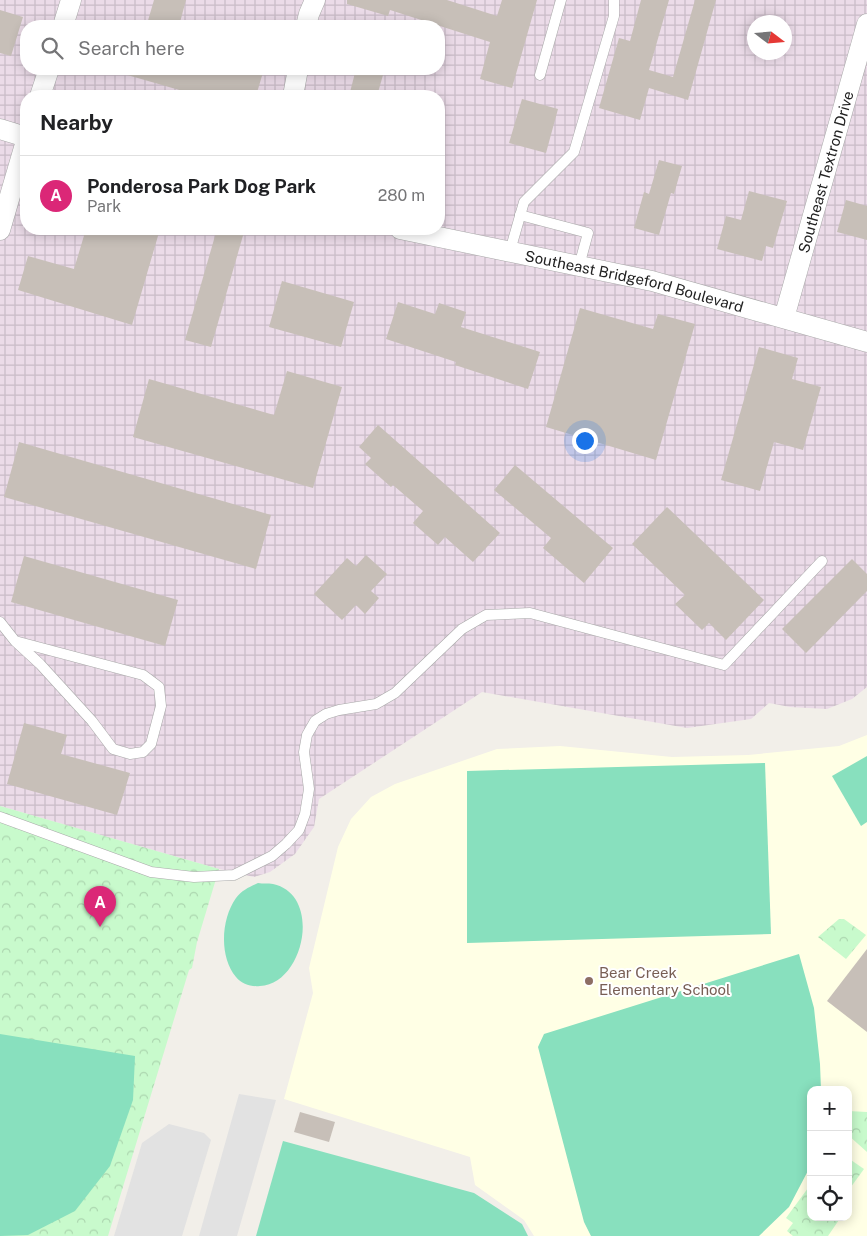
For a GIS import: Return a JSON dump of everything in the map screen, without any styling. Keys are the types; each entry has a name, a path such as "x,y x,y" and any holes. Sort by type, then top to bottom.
{"street":[{"path":"65,20 72,0"},
{"path":"308,20 315,0"},
{"name":"Southeast Textron Drive","path":"784,318 867,24"},
{"path":"42,90 47,75"},
{"path":"293,90 297,75"},
{"path":"0,129 20,137"},
{"path":"0,230 20,160"},
{"name":"Southeast Bridgeford Boulevard","path":"430,235 652,280 867,342"}],"lane":[{"path":"540,74 561,0"},
{"path":"510,251 524,202 574,152 614,16 614,0"},
{"path":"520,215 588,233 579,266"},
{"path":"0,817 151,872 194,877 234,875 272,856 298,830 305,814 308,789 304,752 307,736 315,721 326,714 339,710 376,704 395,693 462,629 486,615 530,613 724,665 822,561"},
{"path":"0,622 15,641 40,664 92,721 113,749 130,754 143,752 151,744 160,706 159,687 143,675 15,641"}],"shaded area":[{"path":"0,0 867,0 867,687 852,699 827,709 790,707 769,703 751,719 687,728 482,692 319,799 314,827 295,854 270,872 254,877 219,869 0,806"},
{"name":"Bear Creek Elementary School","path":"867,735 867,1236 534,1236 524,1220 475,1185 470,1157 284,1099 313,993 309,968 338,847 351,819 371,797 395,784 497,749 560,746 672,757 748,755 839,746"},
{"path":"239,1094 276,1100 237,1236 199,1236"},
{"path":"169,1124 204,1133 211,1140 182,1236 114,1236 142,1143"}],"green space":[{"path":"867,756 867,822 861,826 832,776"},
{"path":"765,763 771,934 467,943 467,771"},
{"path":"0,806 219,869 197,942 192,968 189,970 108,1236 0,1236"},
{"path":"258,883 273,884 289,891 298,904 302,921 302,938 297,956 288,971 275,981 260,986 253,986 241,982 231,969 227,959 224,938 227,916 236,898 243,891"},
{"path":"839,919 844,919 866,935 846,959 818,937"},
{"path":"799,954 814,1008 821,1086 807,1086 807,1173 789,1207 759,1236 591,1236 584,1222 538,1047 544,1034"},
{"path":"0,1034 135,1056 133,1100 110,1166 75,1211 28,1235 0,1236"},
{"path":"852,1111 867,1112 867,1152 852,1139"},
{"path":"283,1141 474,1193 522,1224 528,1236 256,1236"},
{"path":"852,1161 864,1169 852,1186"},
{"path":"807,1189 807,1221 838,1221 828,1236 793,1236 787,1231 793,1223 786,1218"}],"building":[{"path":"154,0 186,0 181,20 148,20"},
{"path":"347,0 447,0 497,16 502,0 537,0 512,88 480,79 490,42 445,28 445,20 421,20 390,10 388,16 347,4"},
{"path":"641,0 669,0 649,70 673,77 695,0 716,0 688,100 649,88 640,120 599,108 619,38 630,41"},
{"path":"0,10 23,17 20,20 20,27 11,56 0,53"},
{"path":"127,75 262,75 258,90 179,90"},
{"path":"354,75 383,75 379,90 351,90"},
{"path":"522,99 558,109 546,153 509,143"},
{"path":"659,160 682,166 674,194 671,193 659,235 634,228 644,192 649,194"},
{"path":"749,191 787,201 773,248 766,246 762,261 717,249 726,216 741,220"},
{"path":"846,200 867,206 867,240 837,232"},
{"path":"84,235 158,235 132,325 18,290 28,256 74,269"},
{"path":"215,235 243,235 211,347 185,340"},
{"path":"282,281 354,302 341,347 269,327"},
{"path":"398,302 435,314 439,303 466,312 461,327 540,352 528,389 455,365 456,362 386,339"},
{"path":"580,308 653,329 658,314 695,324 656,460 546,427"},
{"path":"759,347 798,358 792,379 821,387 803,450 774,442 760,491 721,480"},
{"path":"287,371 342,387 313,488 133,437 149,379 274,415"},
{"path":"378,425 500,533 473,562 445,537 438,545 413,523 423,511 393,485 391,487 365,464 371,458 359,447"},
{"path":"19,442 271,515 256,569 4,497"},
{"path":"515,465 613,548 584,583 543,548 551,538 494,490"},
{"path":"667,507 764,600 726,640 709,623 702,630 675,604 685,595 632,544"},
{"path":"366,555 387,574 371,591 379,598 365,614 356,605 342,620 314,594 347,558 356,566"},
{"path":"24,556 178,600 165,646 11,602"},
{"path":"852,559 867,574 867,591 806,653 782,629"},
{"path":"24,723 67,735 61,754 130,773 117,815 7,784"},
{"path":"867,949 867,1032 827,1001"},
{"path":"300,1112 335,1122 329,1142 294,1132"}],"place":[{"name":"Ponderosa Park Dog Park","path":"100,927"},
{"name":"Bear Creek Elementary School","path":"589,981"}]}
